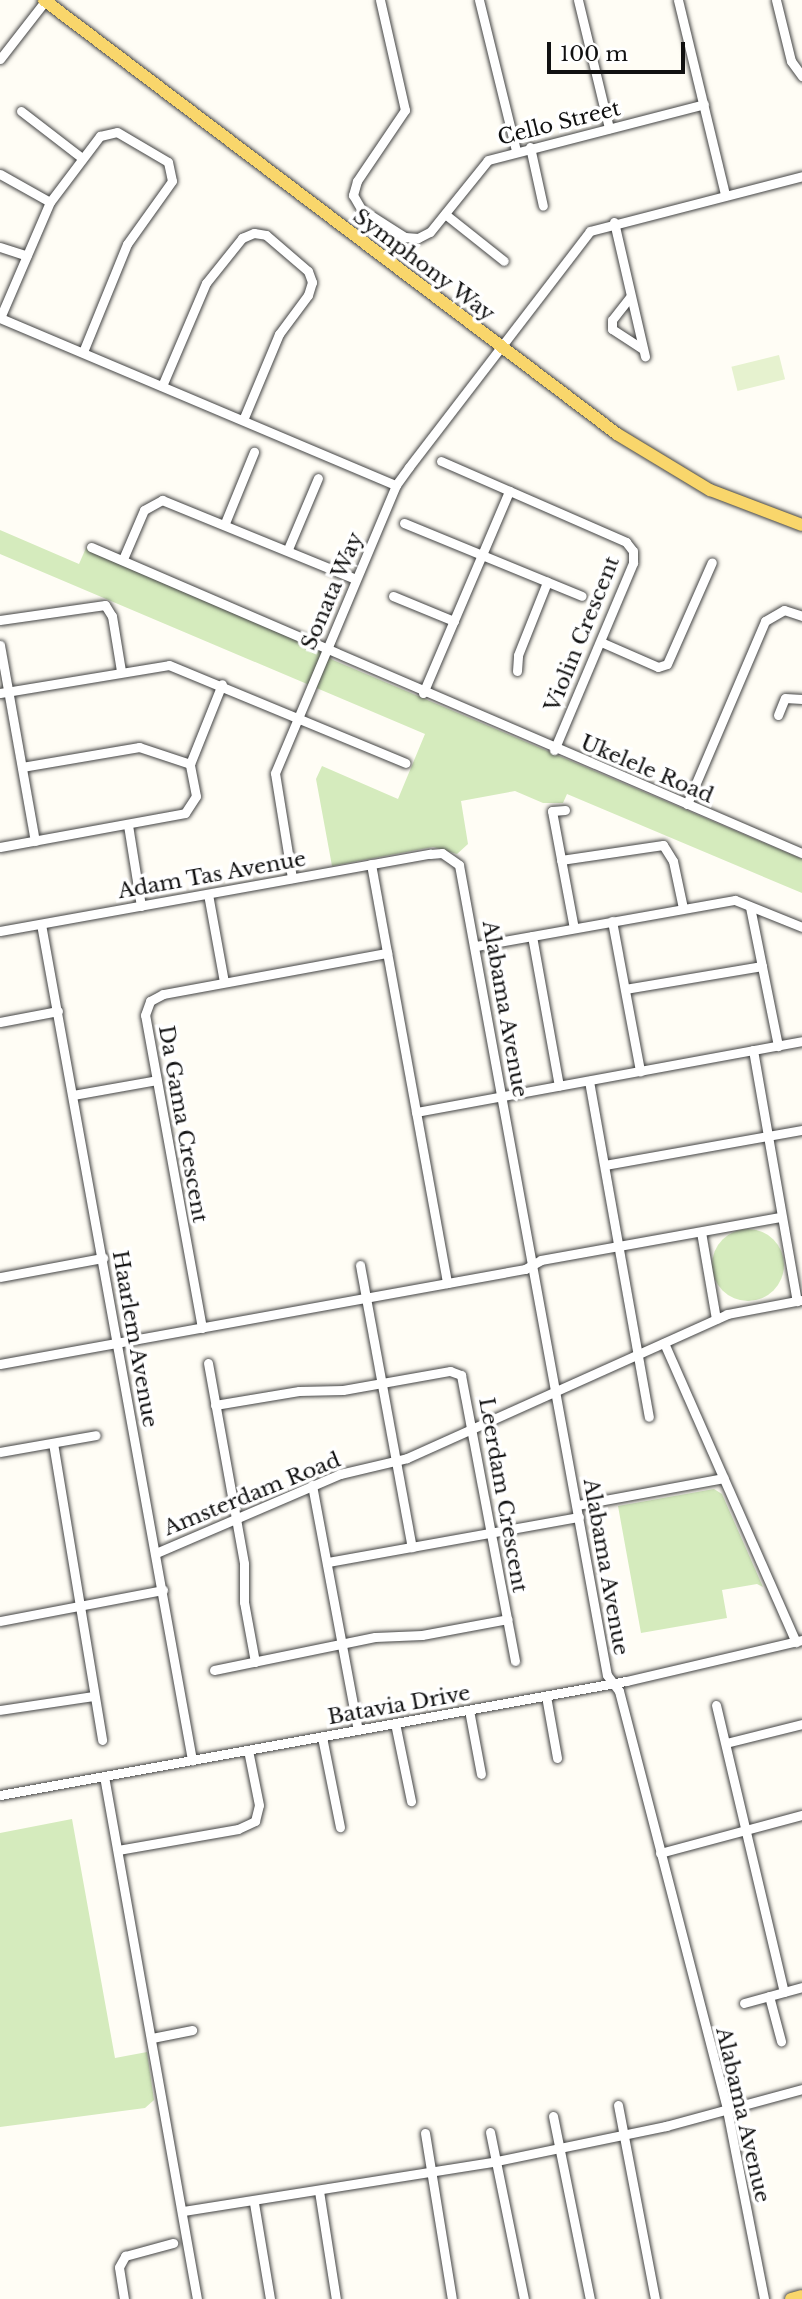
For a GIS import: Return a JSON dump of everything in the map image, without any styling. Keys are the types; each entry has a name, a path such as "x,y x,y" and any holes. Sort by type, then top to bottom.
{"main road":[{"name":"Symphony Way","path":"45,0 649,456 709,490 802,526"},
{"path":"791,2299 802,2296"}],"street":[{"path":"0,59 45,0"},
{"name":"Cello Street","path":"380,0 405,110 357,181 353,195 361,209 411,239 430,232 482,163 516,151 704,104"},
{"path":"479,0 516,151"},
{"path":"578,0 609,128"},
{"path":"678,0 725,195"},
{"path":"776,0 791,61 802,76"},
{"path":"21,111 82,158"},
{"path":"83,352 127,244 170,188 172,174 168,162 117,132 100,136 50,202 0,318 396,485"},
{"path":"530,148 543,206"},
{"path":"0,174 50,202"},
{"name":"Sonata Way","path":"292,878 275,773 295,718 396,485 584,235 614,222 802,176"},
{"path":"445,214 504,261"},
{"path":"614,222 644,353 612,329 612,320 630,297"},
{"path":"162,386 206,284 242,238 254,233 266,235 308,271 312,282 279,334 243,420"},
{"path":"0,247 27,256"},
{"path":"225,523 254,452"},
{"path":"423,693 509,491 441,461"},
{"path":"288,549 318,478"},
{"name":"Violin Crescent","path":"509,491 626,542 633,551 633,562 554,750"},
{"path":"123,559 144,510 154,501 162,500 225,523 356,579"},
{"path":"404,523 582,596"},
{"name":"Ukelele Road","path":"90,547 123,559 554,750 802,853"},
{"path":"601,642 658,667 667,664 712,562"},
{"path":"517,671 517,655 547,582"},
{"path":"393,596 454,621"},
{"path":"0,620 93,604 105,606 112,616 121,671"},
{"path":"687,804 765,621 784,610 802,616"},
{"path":"0,645 4,692 22,767 35,841"},
{"path":"4,692 169,664 407,763"},
{"path":"0,847 178,816 190,808 196,796 190,764 222,684"},
{"path":"778,715 785,698 802,699"},
{"path":"22,767 139,747 190,764"},
{"path":"565,810 552,811 574,928"},
{"path":"128,825 141,906"},
{"path":"561,860 663,845 673,861 682,908"},
{"name":"Adam Tas Avenue","path":"0,931 430,853"},
{"name":"Alabama Avenue","path":"430,853 442,853 459,865 476,946 607,1675 614,1684 727,2110 764,2299"},
{"path":"371,864 447,1283"},
{"path":"208,894 224,982"},
{"path":"476,946 735,900 802,927"},
{"path":"750,907 778,1046"},
{"path":"612,921 640,1071"},
{"name":"Haarlem Avenue","path":"41,924 192,1760"},
{"path":"532,936 559,1086"},
{"name":"Da Gama Crescent","path":"202,1328 145,1015 150,1001 224,982 387,953"},
{"path":"625,989 762,966"},
{"path":"0,1022 58,1011"},
{"path":"416,1112 802,1041"},
{"path":"753,1050 766,1136 799,1301"},
{"path":"73,1095 157,1080"},
{"path":"589,1081 649,1417"},
{"path":"605,1165 802,1130"},
{"path":"0,1364 447,1283 781,1217"},
{"path":"701,1231 716,1319"},
{"path":"0,1277 103,1258"},
{"path":"360,1265 412,1547"},
{"name":"Amsterdam Road","path":"156,1553 340,1474 396,1463 737,1310 799,1301"},
{"path":"664,1343 799,1641"},
{"path":"208,1363 236,1518 255,1661"},
{"name":"Leerdam Crescent","path":"215,1405 458,1373 465,1384 516,1661"},
{"path":"0,1452 96,1435"},
{"path":"53,1443 102,1740"},
{"path":"577,1505 724,1478"},
{"path":"312,1485 358,1730"},
{"path":"328,1562 579,1517"},
{"path":"0,1621 163,1590"},
{"path":"214,1670 342,1643 390,1635 422,1635 508,1619"},
{"name":"Batavia Drive","path":"0,1795 614,1684 799,1641"},
{"path":"0,1710 94,1696"},
{"path":"545,1696 557,1758"},
{"path":"716,1705 761,1880 762,1910 784,1992"},
{"path":"469,1710 481,1774"},
{"path":"395,1723 411,1801"},
{"path":"726,1743 802,1724"},
{"path":"322,1737 341,1827"},
{"path":"118,1850 238,1829 255,1821 259,1805 248,1750"},
{"path":"104,1776 197,2299"},
{"path":"660,1853 802,1815"},
{"path":"744,2003 802,1987"},
{"path":"769,1996 781,2041"},
{"path":"152,2038 192,2030"},
{"path":"183,2211 254,2203 496,2161 625,2134 802,2089"},
{"path":"618,2105 655,2299"},
{"path":"553,2116 590,2299"},
{"path":"490,2132 524,2299"},
{"path":"425,2133 429,2173 452,2299"},
{"path":"319,2191 336,2299"},
{"path":"254,2203 270,2299"},
{"path":"124,2299 119,2267 125,2256 173,2243"}],"green space":[{"path":"779,355 785,379 738,391 731,367"},
{"path":"0,530 79,564 86,548 314,647 333,660 802,859 802,893 567,794 563,803 543,803 515,791 461,801 468,844 457,854 433,847 332,866 316,779 322,766 398,799 425,734 0,554"},
{"path":"748,1229 768,1235 778,1245 784,1265 778,1285 768,1295 748,1301 728,1295 718,1285 712,1265 718,1245 728,1235"},
{"path":"714,1489 722,1494 763,1587 757,1584 722,1590 727,1618 641,1633 618,1506"},
{"path":"72,1819 115,2058 147,2052 154,2100 145,2108 0,2127 0,1833"}]}
